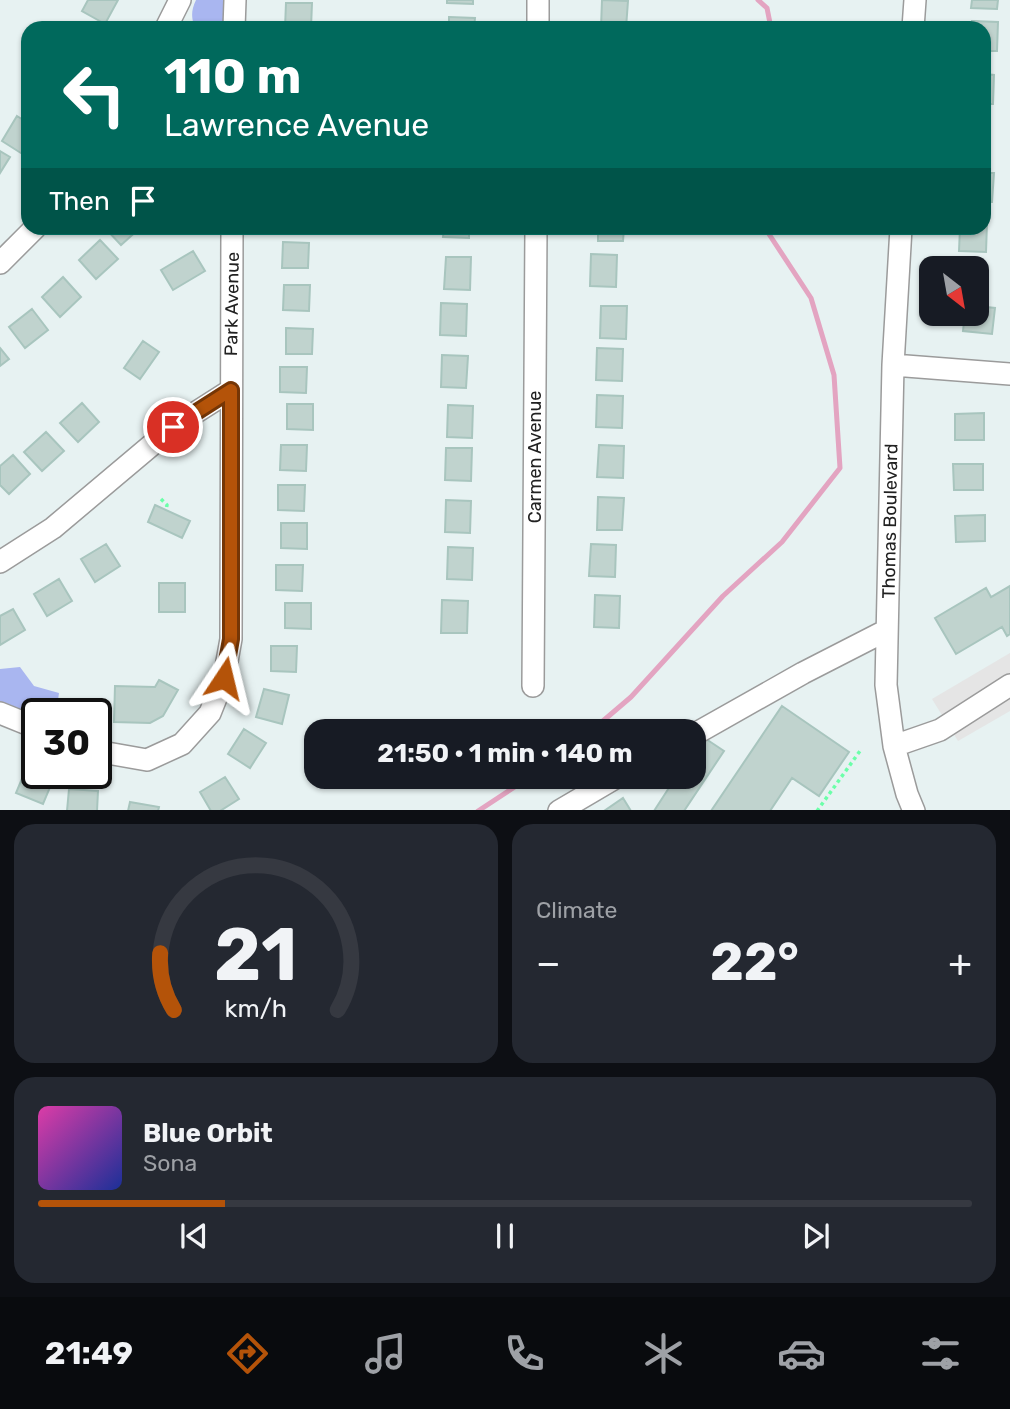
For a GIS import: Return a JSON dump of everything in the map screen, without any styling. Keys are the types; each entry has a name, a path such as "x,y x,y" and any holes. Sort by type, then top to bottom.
{"street":[{"path":"170,21 180,0"},
{"path":"234,21 235,0"},
{"path":"538,0 538,21"},
{"path":"914,21 915,0"},
{"path":"0,263 28,235"},
{"name":"Park Avenue","path":"112,754 147,760 182,744 210,713 224,678 231,639 232,235"},
{"name":"Carmen Avenue","path":"533,686 536,235"},
{"name":"Thomas Boulevard","path":"901,235 893,365 886,685 894,746 914,810"},
{"path":"893,365 1010,374"},
{"path":"0,562 53,528 173,427 231,390"},
{"path":"706,728 887,630"},
{"path":"894,746 940,730 1010,685"},
{"path":"0,713 21,722"},
{"path":"559,810 596,789"}],"path":[{"path":"161,499 167,505 166,510"},
{"path":"817,810 860,751"}],"shaded area":[{"path":"196,0 228,0 225,21 193,21"},
{"path":"1010,653 1010,711 958,741 932,699"},
{"path":"20,667 34,686 59,693 58,698 21,698 21,714 0,707 0,669"}],"building":[{"path":"88,0 118,0 107,21 100,21 82,11"},
{"path":"447,0 473,0 473,4 447,3"},
{"path":"602,0 628,1 627,21 601,21"},
{"path":"972,0 998,0 997,9 971,8"},
{"path":"286,3 312,3 311,21 285,21"},
{"path":"449,17 475,18 475,21 449,21"},
{"path":"991,22 998,22 997,51 991,51"},
{"path":"991,75 994,75 991,104"},
{"path":"17,116 21,119 21,153 2,141"},
{"path":"0,151 10,157 0,173"},
{"path":"991,173 994,173 992,202"},
{"path":"112,235 132,235 121,245"},
{"path":"443,235 469,235 469,238"},
{"path":"598,235 623,235 623,241 598,241"},
{"path":"960,235 987,235 986,252 959,251"},
{"path":"100,240 118,259 96,279 79,260"},
{"path":"283,242 309,243 308,268 282,268"},
{"path":"193,251 205,271 173,290 161,270"},
{"path":"591,254 617,255 616,287 590,286"},
{"path":"446,257 471,257 470,290 444,289"},
{"path":"63,277 81,297 60,317 42,297"},
{"path":"284,285 310,285 309,311 283,310"},
{"path":"441,303 467,304 466,336 440,335"},
{"path":"601,306 627,306 626,339 600,338"},
{"path":"989,307 995,308 992,334 963,331 964,326 989,326"},
{"path":"32,309 48,330 25,348 9,327"},
{"path":"286,328 313,329 312,354 286,354"},
{"path":"143,341 159,352 140,379 124,368"},
{"path":"0,348 9,359 0,366"},
{"path":"597,348 623,349 622,381 596,380"},
{"path":"442,355 468,356 466,388 441,387"},
{"path":"280,367 307,367 306,393 280,392"},
{"path":"597,395 623,396 622,428 596,427"},
{"path":"82,403 99,422 78,442 60,423"},
{"path":"287,404 313,404 313,430 287,429"},
{"path":"448,405 473,406 472,438 447,437"},
{"path":"984,413 984,440 955,440 955,414"},
{"path":"46,432 64,451 42,471 24,452"},
{"path":"281,445 307,445 306,471 280,470"},
{"path":"599,445 624,446 623,478 597,477"},
{"path":"446,448 472,448 471,481 445,480"},
{"path":"13,455 30,474 9,494 0,485 0,466"},
{"path":"953,464 983,464 983,490 954,490"},
{"path":"278,485 305,485 304,511 278,510"},
{"path":"598,497 624,498 622,530 597,530"},
{"path":"446,500 471,501 470,533 445,532"},
{"path":"155,505 190,521 182,538 148,522"},
{"path":"985,515 985,541 956,542 955,516"},
{"path":"281,523 307,523 307,549 281,548"},
{"path":"106,544 120,566 95,582 81,559"},
{"path":"591,544 616,545 615,577 589,576"},
{"path":"448,547 473,548 472,580 447,579"},
{"path":"276,565 303,565 302,591 276,590"},
{"path":"59,579 72,601 47,616 34,594"},
{"path":"159,583 185,583 185,612 159,612"},
{"path":"1010,586 1010,634 1007,636 1002,627 956,654 935,618 986,588 991,597"},
{"path":"595,595 620,596 619,628 594,627"},
{"path":"442,600 468,601 467,633 441,633"},
{"path":"285,603 311,603 311,629 285,628"},
{"path":"13,609 25,630 0,645 0,616"},
{"path":"271,646 297,646 296,672 271,671"},
{"path":"159,680 178,690 163,716 150,723 114,722 115,686 155,687"},
{"path":"264,689 289,695 282,724 256,717"},
{"path":"782,706 849,752 819,796 792,778 771,810 712,810"},
{"path":"244,729 266,743 250,768 228,754"},
{"path":"706,739 724,751 706,778"},
{"path":"225,777 239,799 222,810 210,810 200,792"},
{"path":"21,781 21,789 49,789 43,804 16,793"},
{"path":"69,789 98,791 97,810 67,810"},
{"path":"668,789 699,789 685,810 655,810"},
{"path":"623,798 630,810 605,810"},
{"path":"130,802 159,807 158,810 128,810"}],"waterway":[{"path":"758,0 767,8 770,21"},
{"path":"605,719 631,697 723,596 782,542 840,468 834,375 811,298 770,235"},
{"path":"480,810 512,789"}],"route":[{"path":"173,427 231,390 231,639 224,678"}]}
